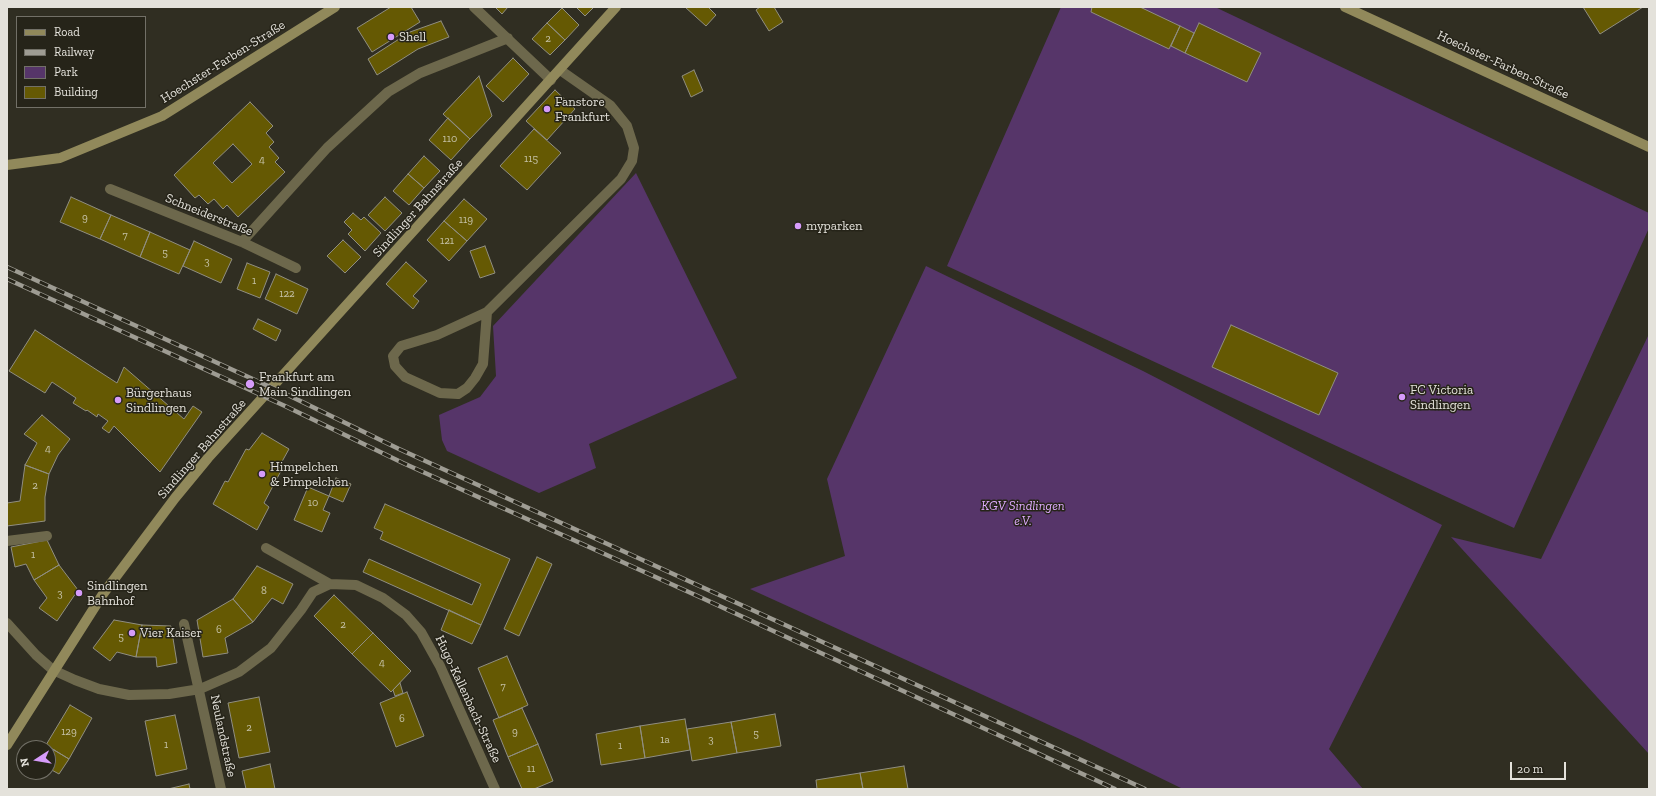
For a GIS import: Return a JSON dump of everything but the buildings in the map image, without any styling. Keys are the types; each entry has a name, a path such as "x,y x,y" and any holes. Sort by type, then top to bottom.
{"street":[{"name":"Hoechster-Farben-Straße","path":"7,165 60,158 162,116 335,7"},
{"path":"474,7 551,80"},
{"name":"Sindlinger Bahnstraße","path":"7,745 53,670 103,594 184,486 616,7"},
{"name":"Hoechster-Farben-Straße","path":"1346,7 1649,147"},
{"path":"242,242 327,148 388,92 420,73 508,38"},
{"path":"487,312 483,364 475,378 458,394 440,393 405,377 395,366 393,356 401,346 437,335 487,312 621,179 632,161 634,148 627,126 610,105 560,70"},
{"name":"Schneiderstraße","path":"110,189 242,242 296,268"},
{"path":"7,541 47,536"},
{"path":"266,548 330,584"},
{"path":"7,623 36,655 53,670 75,680 99,689 129,694 168,694 200,689 239,672 270,648 301,610 313,592 330,584"},
{"name":"Hugo-Kallenbach-Straße","path":"330,584 356,585 382,598 406,615 421,632 440,666 495,789"},
{"name":"Neulandstraße","path":"184,624 200,689 221,789"}],"green space":[{"name":"FC Victoria Sindlingen","path":"1061,7 1215,7 1649,213 1649,228 1514,528 947,266"},
{"path":"636,173 737,378 589,444 596,468 539,493 447,451 442,440 439,415 480,397 496,376 493,326"},
{"name":"KGV Sindlingen e.V.","path":"926,266 1143,371 1442,525 1329,749 1363,789 1183,789 1080,739 750,589 845,556 827,479"},
{"path":"1649,334 1649,754 1451,537 1541,559"}],"railway":[{"path":"7,267 290,396 399,449 1145,789"},
{"path":"7,279 285,406 403,463 702,598 1115,789"}],"place":[{"name":"Shell","path":"391,37"},
{"name":"Fanstore Frankfurt","path":"547,109"},
{"name":"myparken","path":"798,226"},
{"name":"Frankfurt am Main Sindlingen","path":"250,384"},
{"name":"FC Victoria Sindlingen","path":"1402,397"},
{"name":"Bürgerhaus Sindlingen","path":"118,400"},
{"name":"Himpelchen & Pimpelchen","path":"262,474"},
{"name":"Sindlingen Bahnhof","path":"79,593"},
{"name":"Vier Kaiser","path":"132,633"}]}
